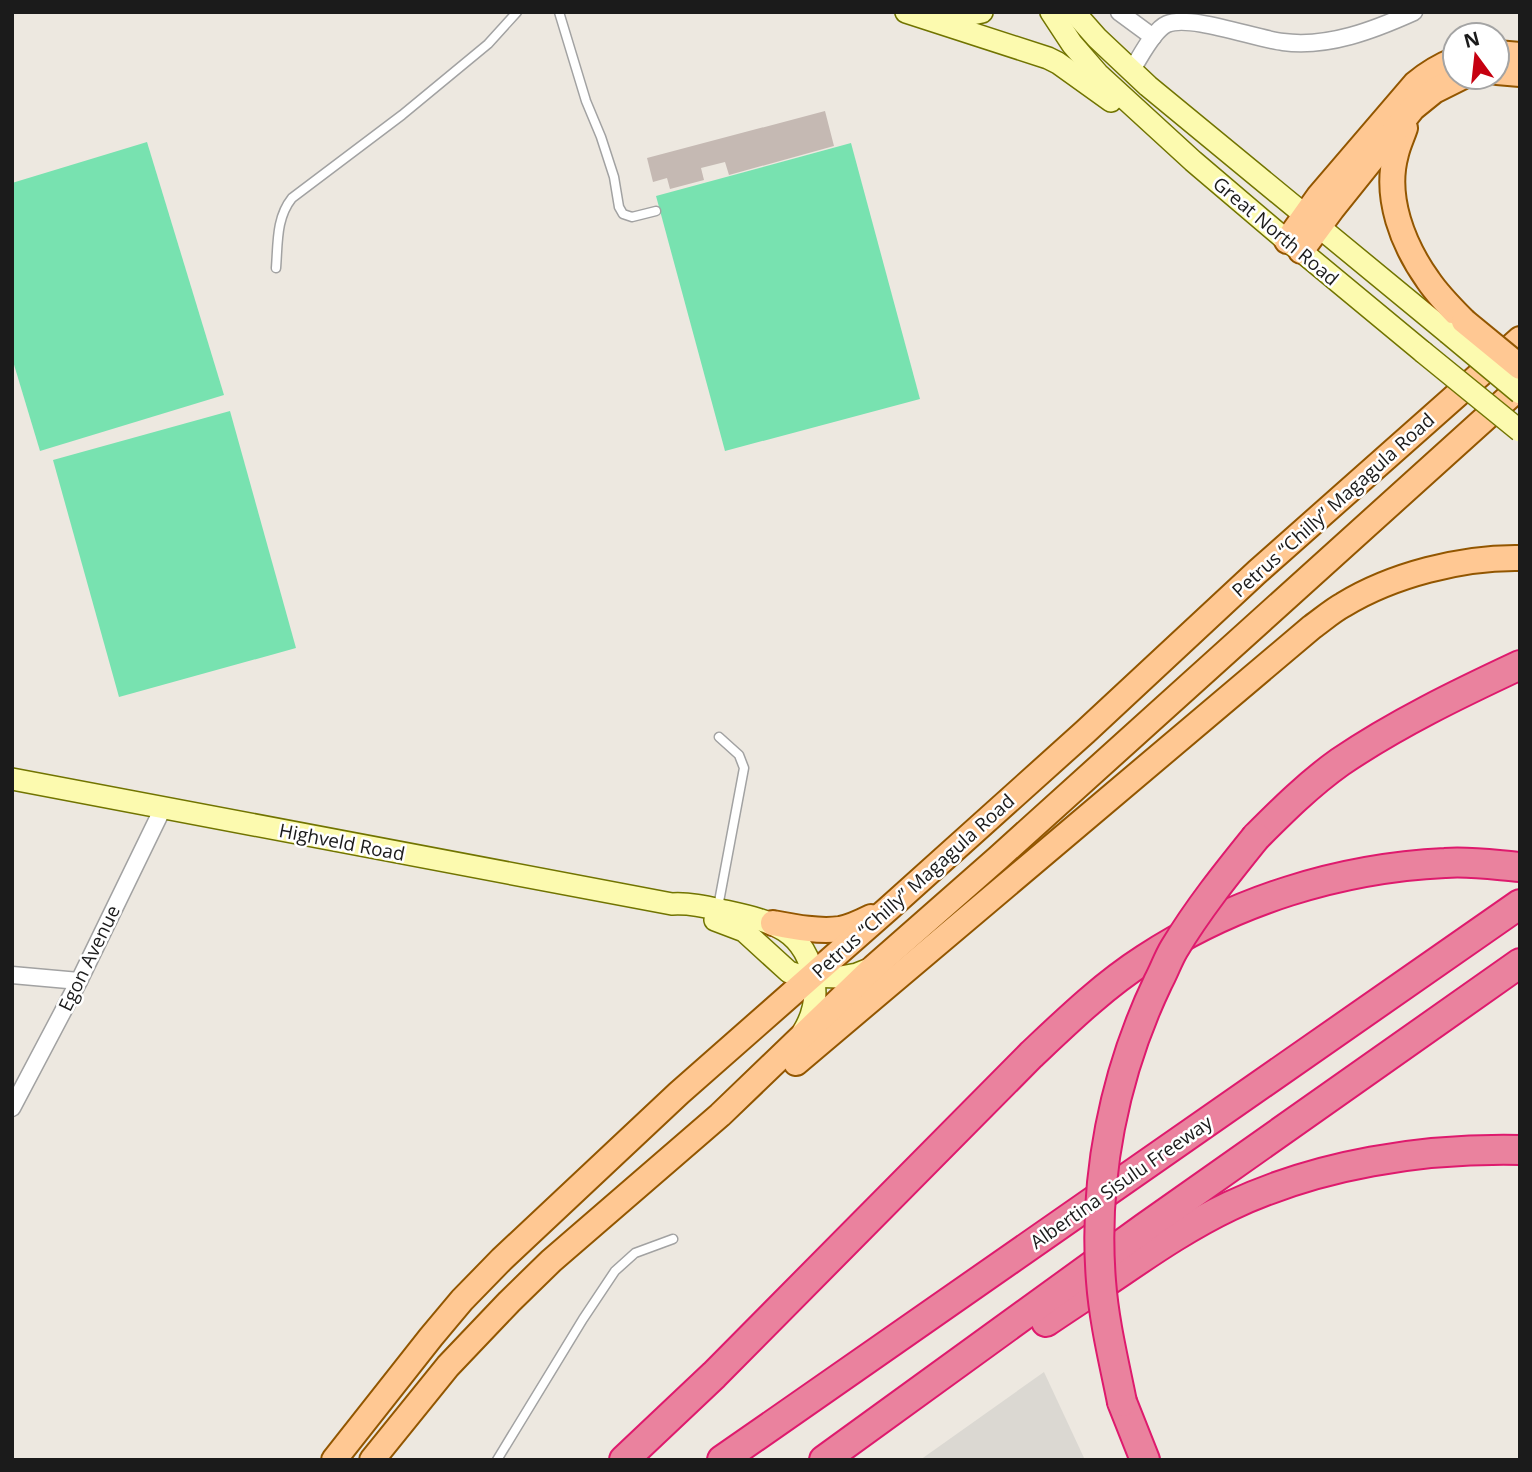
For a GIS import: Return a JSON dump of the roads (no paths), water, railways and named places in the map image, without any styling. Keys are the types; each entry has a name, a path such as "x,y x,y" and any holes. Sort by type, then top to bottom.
{"highway":[{"path":"1145,1460 1122,1402 1111,1350 1101,1283 1099,1237 1103,1171 1114,1105 1144,1012 1174,949 1215,888 1256,837 1293,800 1339,763 1397,727 1520,665"},
{"path":"624,1460 714,1375 1073,1014 1144,959 1221,917 1308,885 1365,872 1446,863 1520,867"},
{"name":"Albertina Sisulu Freeway","path":"722,1460 1520,904"},
{"path":"824,1460 1144,1228 1520,963"},
{"path":"902,1404 946,1392 1150,1252 1201,1221 1268,1190 1315,1175 1407,1156 1520,1150"}],"main road":[{"path":"906,12 1048,58 1137,118 1149,122"},
{"path":"923,12 946,17 982,12"},
{"name":"Great North Road","path":"1051,12 1072,44 1098,74 1149,122 1294,246 1520,431"},
{"name":"Great North Road","path":"1074,12 1131,71 1311,220 1456,327 1520,393"},
{"path":"1294,246 1415,84 1441,66"},
{"path":"1311,220 1413,108 1441,88"},
{"path":"1413,108 1395,156 1393,192 1396,214 1406,242 1456,327 1520,367"},
{"path":"1448,401 1520,325"},
{"name":"Petrus “Chilly” Magagula Road","path":"339,1458 431,1337 502,1259 678,1093 814,976 1085,732 1257,572 1520,339"},
{"name":"Petrus “Chilly” Magagula Road","path":"372,1460 448,1366 551,1261 720,1115 874,967 1520,387"},
{"path":"720,1115 767,1088 1312,627 1343,604 1415,573 1480,559 1520,558"},
{"name":"Highveld Road","path":"12,779 672,904 687,903 773,923 785,930 807,954 814,976 816,991 813,1013 796,1042"},
{"name":"Highveld Road","path":"672,904 687,913 744,931 789,972 801,976 841,977 874,967"},
{"path":"773,923 800,928 838,929 854,925 888,909"}],"street":[{"path":"1119,12 1153,37"},
{"path":"1131,71 1153,37 1164,25 1175,22 1208,24 1284,42 1305,43 1335,40 1389,24 1414,12"},
{"name":"Egon Avenue","path":"12,1108 79,981 163,808"},
{"path":"12,975 79,981"}],"lane":[{"path":"276,268 280,219 285,206 292,198 413,106 488,44 517,12"},
{"path":"559,12 586,101 614,177 619,207 623,214 632,217 656,211"},
{"path":"718,909 744,768 739,755 719,737"},
{"path":"497,1460 615,1270 635,1253 673,1239"}]}
